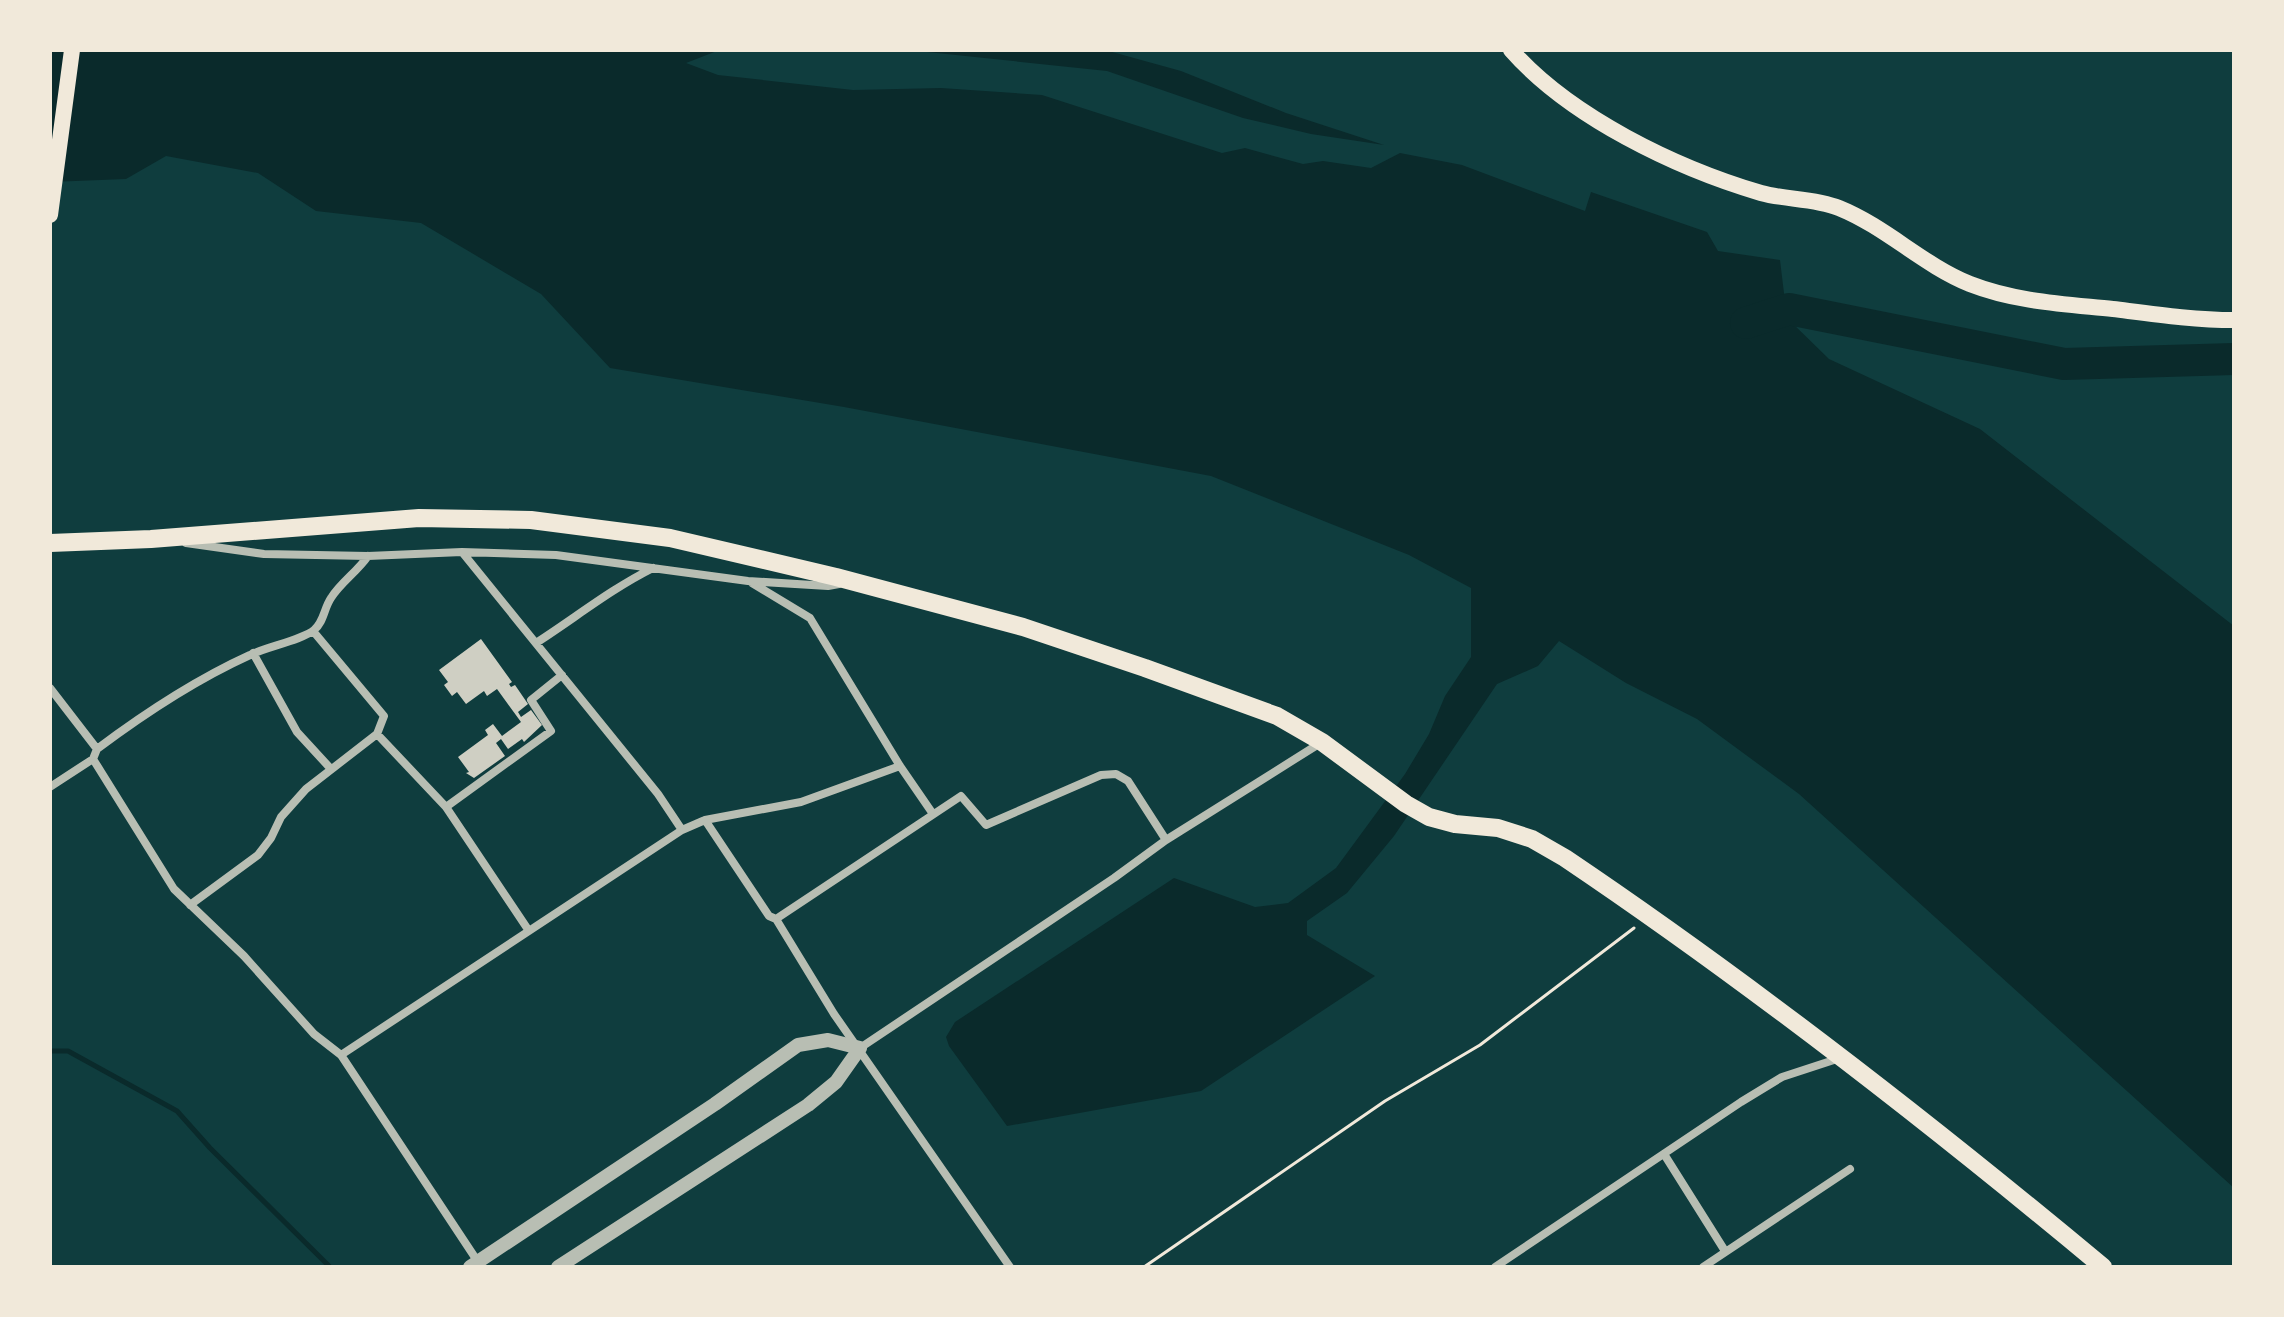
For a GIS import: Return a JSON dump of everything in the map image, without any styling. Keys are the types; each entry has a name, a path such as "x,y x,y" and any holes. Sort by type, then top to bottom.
{"main road":[{"path":"50,215 72,50"},
{"path":"1511,50 1546,86 1581,111 1648,148 1709,176 1763,194 1837,207 1969,283 2021,299 2234,320"},
{"path":"50,543 151,539 419,518 531,520 670,538 852,581 1023,627 1131,664 1277,716 1322,742 1406,804 1429,817 1455,824 1498,828 1532,839 1565,858 1766,999 1934,1129 2103,1267"}],"street":[{"path":"151,539 264,554 368,556 462,552 556,555 748,581 828,586 852,581"},
{"path":"462,552 658,794 682,830"},
{"path":"50,787 166,700 253,653 313,631 339,586 368,556"},
{"path":"536,643 585,612 618,586 654,567"},
{"path":"748,581 810,618 900,766 933,814"},
{"path":"190,905 258,855 281,817 306,789 377,734 384,716 313,631"},
{"path":"253,653 297,732 331,769"},
{"path":"446,807 551,731 531,700 562,675"},
{"path":"50,688 95,754 174,889 244,956 314,1034 341,1055 473,1266 798,1045 828,1040 860,1048"},
{"path":"377,734 446,807 490,868 529,931"},
{"path":"558,1267 808,1105 836,1082 860,1048 1166,840 1322,742"},
{"path":"341,1055 682,830 705,820 801,802 900,766"},
{"path":"776,919 961,796 986,825 1101,775 1116,774 1128,781 1166,840"},
{"path":"705,820 769,916 776,919 834,1014 1010,1267"},
{"path":"1495,1267 1782,1077 1840,1058"},
{"path":"1664,1154 1725,1251"},
{"path":"1703,1267 1850,1169"}],"path":[{"path":"1144,1267 1385,1101 1480,1045 1650,915"}],"water":[{"path":"50,50 867,50 717,51 686,63 718,75 853,90 941,88 1042,95 1222,153 1245,148 1303,164 1323,161 1371,168 1400,153 1462,165 1585,211 1591,192 1707,232 1718,251 1780,260 1787,318 1829,359 1980,429 2234,626 2234,1188 1799,794 1697,719 1626,683 1559,641 1538,666 1497,684 1394,836 1347,893 1307,921 1307,935 1375,976 1201,1091 1007,1126 949,1046 946,1037 955,1022 1174,878 1255,907 1288,903 1336,868 1405,774 1429,734 1445,696 1471,657 1471,588 1409,555 1211,476 844,407 610,368 541,294 421,223 316,211 258,173 166,156 126,179 50,182"},
{"path":"908,50 1105,50 1181,71 1286,113 1384,145 1311,134 1243,118 1107,71"}],"building":[{"path":"481,639 512,682 509,684 511,687 515,685 528,704 518,712 521,717 531,710 542,725 524,742 522,739 508,749 501,739 496,743 505,756 474,778 466,773 469,772 458,757 488,735 485,730 493,724 502,736 521,722 497,689 487,696 484,691 466,704 457,692 452,696 444,685 448,682 439,670"}],"waterway":[{"path":"1746,323 1789,309 2064,364 2234,359"},
{"path":"50,1051 68,1051 177,1111 330,1267"}]}
